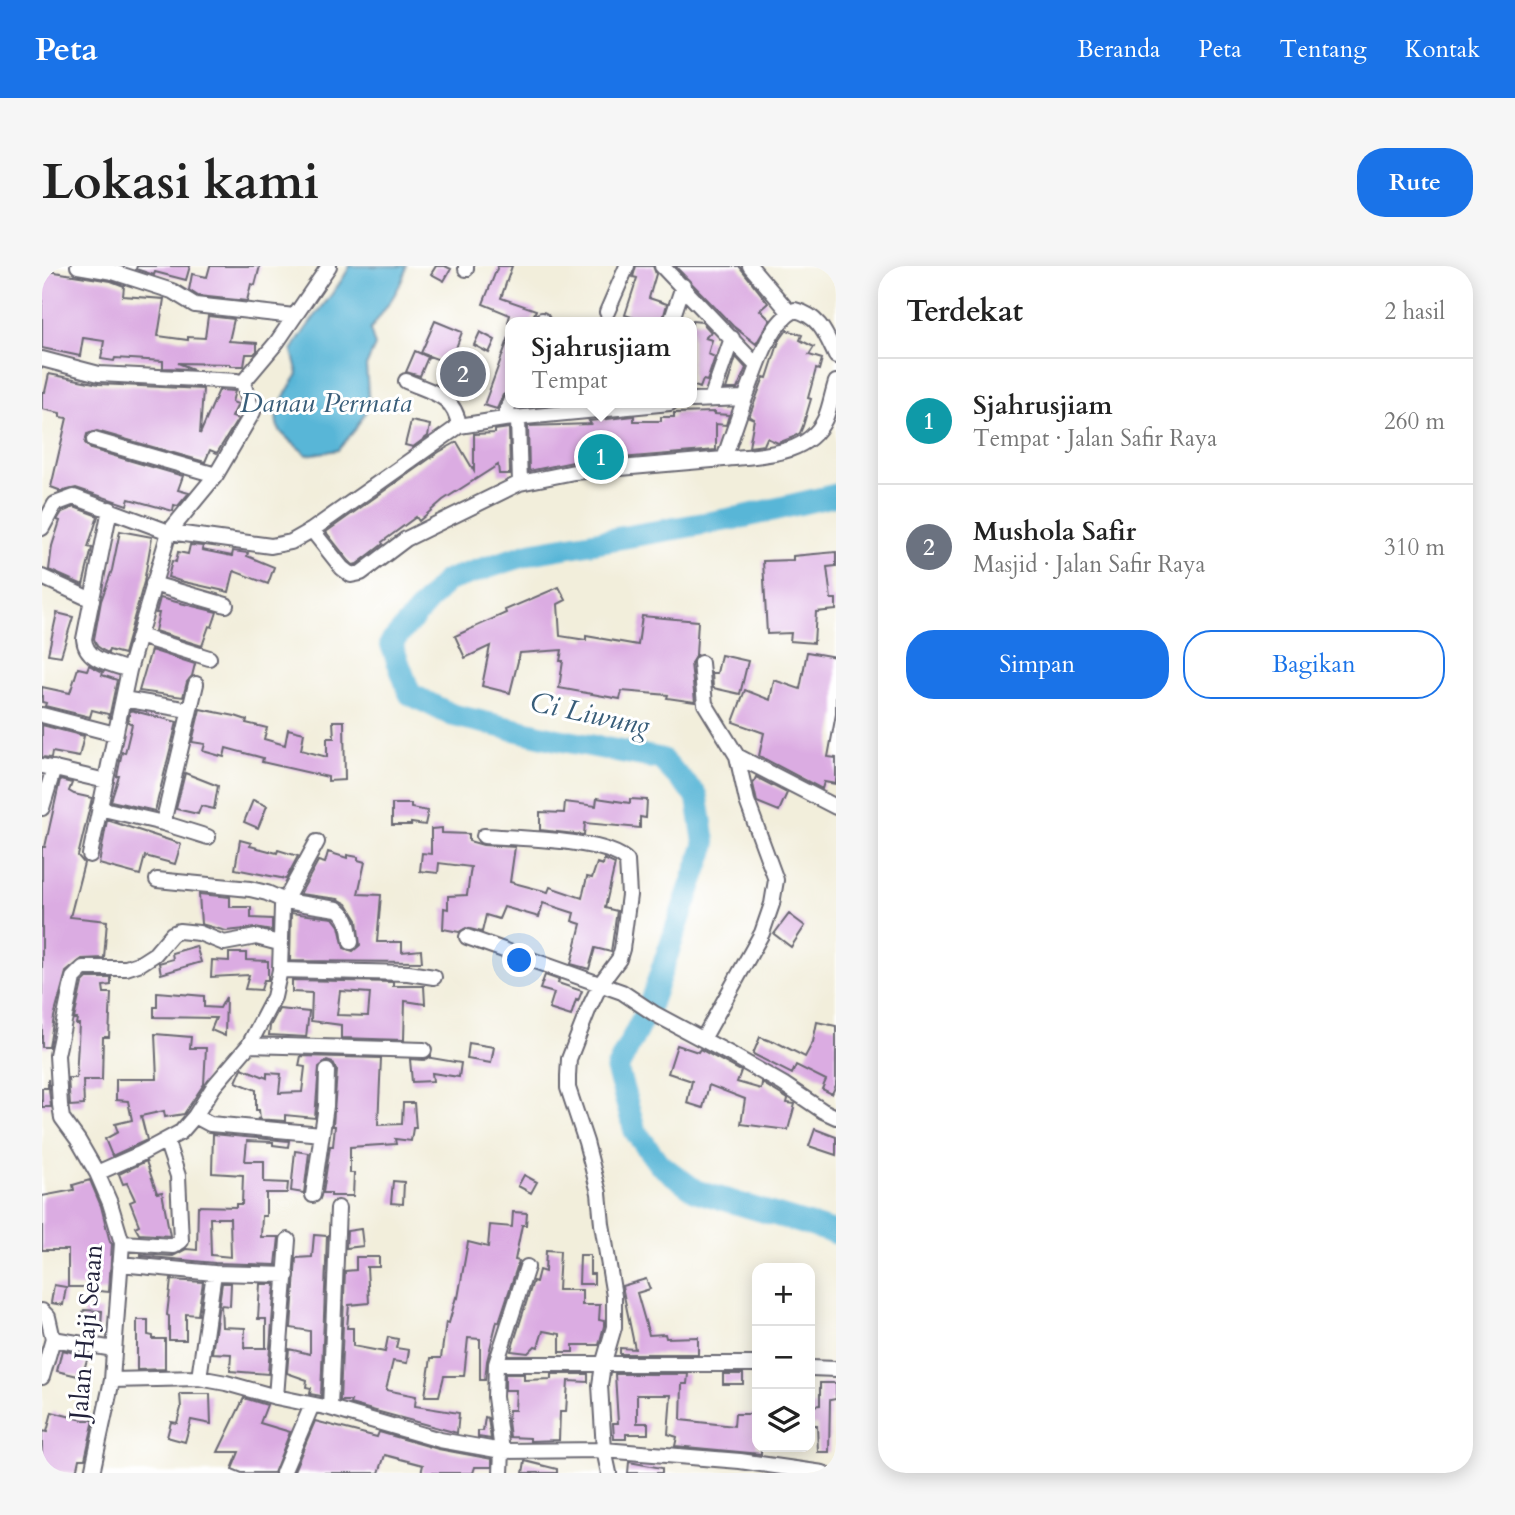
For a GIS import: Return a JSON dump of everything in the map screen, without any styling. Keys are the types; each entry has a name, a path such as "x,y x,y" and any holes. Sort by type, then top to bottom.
{"street":[{"path":"78,266 113,272 172,291 195,305 293,316"},
{"path":"242,382 277,342 328,266"},
{"path":"607,312 627,266"},
{"path":"662,266 756,365"},
{"path":"750,266 790,313"},
{"path":"673,317 683,286"},
{"path":"724,459 756,365 784,316 795,310 806,313 820,323 836,356"},
{"path":"711,399 732,338"},
{"path":"42,359 99,374 242,382"},
{"path":"405,381 440,395 452,404 458,426"},
{"path":"90,855 129,670 169,532 216,475 253,412 242,382"},
{"path":"312,530 342,568 351,575 361,573 406,539 520,483 574,472 785,452 807,442 825,420 836,382"},
{"path":"697,400 745,398"},
{"path":"510,408 520,483"},
{"path":"42,528 55,503 75,497 169,532 271,547 291,542 312,530 458,426 609,408"},
{"path":"94,440 216,475"},
{"path":"110,509 84,639 86,651 91,656 129,670"},
{"path":"42,577 92,600"},
{"path":"153,584 226,605"},
{"path":"139,636 209,658"},
{"path":"701,663 705,704 737,756 747,800 776,880 772,904 762,933 703,1039"},
{"path":"163,823 196,684"},
{"path":"123,699 189,710"},
{"path":"42,715 115,734"},
{"path":"737,756 836,807"},
{"path":"42,808 48,767 106,781"},
{"path":"99,808 208,837"},
{"path":"484,836 570,842 625,858 629,890 622,949 619,959 601,983 589,1007 569,1059 568,1076 568,1088 586,1142 599,1194 603,1235 613,1284 614,1327 603,1365 600,1396 604,1450 609,1473"},
{"path":"97,1173 181,1132 249,1045 274,997 280,970 282,906 317,842"},
{"path":"157,880 250,889 285,901 337,909 344,913 347,920 351,942"},
{"name":"Jalan Haji Seaan","path":"92,1473 112,1380 122,1243 110,1203 97,1173 62,1118 57,1055 73,978 83,968 126,968 141,963 155,954 172,934 179,931 199,933 224,943 256,937 279,943"},
{"path":"467,937 622,992 655,1014 783,1084 836,1117"},
{"path":"280,970 408,973 434,977"},
{"path":"249,1045 424,1050"},
{"path":"42,1066 58,1068"},
{"path":"313,1195 326,1106 327,1071"},
{"path":"195,1116 210,1124 322,1134"},
{"path":"122,1243 173,1246 181,1241 178,1176 166,1140"},
{"path":"330,1408 338,1208"},
{"path":"276,1397 288,1240"},
{"path":"120,1264 214,1273 287,1275"},
{"path":"501,1473 502,1451 495,1397 496,1364 527,1267"},
{"path":"199,1378 214,1273"},
{"path":"42,1311 48,1317 53,1339 42,1377"},
{"path":"53,1339 114,1349"},
{"path":"496,1364 752,1364"},
{"path":"815,1368 836,1369"},
{"path":"112,1380 199,1378 330,1408 440,1440 502,1451 604,1450 740,1461 823,1473"},
{"path":"283,1473 312,1405"}],"water":[{"name":"Danau Permata","path":"350,266 406,266 397,291 370,330 375,346 366,366 369,406 355,430 338,450 307,455 281,432 276,418 285,394 298,374 292,351"}],"building":[{"path":"137,266 190,266 186,280 155,272 154,275 136,269"},
{"path":"210,266 260,266 255,285 251,284 247,301 198,296 189,290 192,274 207,277"},
{"path":"436,266 451,269 444,281 431,274"},
{"path":"498,266 512,266 501,298 536,310 533,317 509,317 483,304"},
{"path":"636,266 653,266 656,274 649,298 667,304 663,317 625,315 637,278 633,277"},
{"path":"675,266 739,266 768,303 760,310 770,320 756,344 733,326"},
{"path":"42,270 111,281 124,286 123,296 164,299 158,336 188,340 188,337 205,338 208,316 234,319 229,341 257,343 257,351 254,354 246,354 244,366 178,363 193,369 163,368 163,361 101,359 104,341 83,338 80,356 42,348"},
{"path":"435,321 462,332 450,364 421,353"},
{"path":"697,322 702,322 711,332 705,338 712,340 708,354 715,357 707,381 703,380 700,388 697,387"},
{"path":"787,330 802,335 800,340 814,347 809,355 822,359 819,370 816,369 803,426 800,433 791,438 778,443 767,438 764,445 749,447 754,419 749,417 764,377 767,378 779,341"},
{"path":"480,332 495,340 489,353 474,345"},
{"path":"505,348 505,394 497,409 484,405"},
{"path":"415,351 428,357 420,376 406,372"},
{"path":"736,357 746,368 737,389 726,389"},
{"path":"461,368 477,376 470,390 454,382"},
{"path":"49,374 99,384 203,389 200,434 219,390 235,391 232,402 238,404 232,417 238,419 217,453 210,450 205,462 97,431 87,434 85,443 91,449 183,476 178,490 189,493 178,506 174,505 173,511 129,499 127,505 76,488 59,492 51,487 67,418 60,417 60,413 42,409 42,392 45,392"},
{"path":"715,412 729,415 726,425 716,424 716,450 573,462 529,471 528,426 591,424 589,421 634,416 634,421 661,421 661,417 674,417 674,413"},
{"path":"411,421 430,425 428,436 413,447 405,445"},
{"path":"509,428 510,474 499,474 498,465 443,500 419,521 416,517 357,564 353,565 349,561 326,532 457,442 474,471 474,434 495,433 495,430"},
{"path":"74,507 98,516 88,547 92,548 83,585 49,570 52,546 60,521 57,520 62,512"},
{"path":"120,531 152,537 144,582 124,654 104,651 97,646 94,639"},
{"path":"190,545 203,546 202,550 232,556 233,551 248,553 247,556 274,567 268,584 234,571 229,592 168,577 172,561 176,562 178,552 188,554"},
{"path":"836,552 836,566 827,567 831,599 836,599 836,610 816,612 814,643 790,641 791,633 767,634 763,561 793,560 793,556"},
{"path":"559,587 566,600 558,604 560,636 586,640 586,636 638,645 642,616 698,621 696,655 691,663 695,702 667,698 668,695 622,691 620,699 559,688 562,650 520,653 510,693 482,686 490,646 465,658 455,636 506,613 505,610"},
{"path":"160,598 217,612 202,646 155,631"},
{"path":"57,613 73,617 61,656 48,654"},
{"path":"151,650 195,664 183,697 139,691"},
{"path":"807,652 836,657 836,714 828,757 836,758 836,784 824,782 822,789 759,756 764,733 733,722 745,690 770,700 774,680 800,689"},
{"path":"721,655 748,661 740,694 713,688 712,673 717,673"},
{"path":"89,665 103,672 102,675 117,680 109,718 108,714 92,710 90,717 45,706 46,703 42,702 42,687 70,693 78,668 87,670"},
{"path":"200,709 235,716 247,720 246,723 267,728 264,739 285,745 288,729 304,733 301,750 327,757 327,738 334,738 333,721 344,721 345,780 328,781 328,777 262,762 263,758 226,748 224,757 203,751 205,744 192,742"},
{"path":"130,710 177,722 155,811 111,801 119,776 122,752 125,753 132,724 128,722"},
{"path":"42,725 84,736 79,757 52,752 51,758 42,757"},
{"path":"185,773 218,786 214,809 201,806 198,814 176,809"},
{"path":"756,777 787,793 779,811 757,802 753,784"},
{"path":"60,780 72,783 69,791 74,794 92,798 78,856 84,863 70,917 107,921 104,958 82,959 66,972 49,1047 42,1047 42,847 45,847"},
{"path":"597,798 630,803 630,799 647,800 646,818 640,817 640,828 585,823 584,835 540,830 540,812 564,813 565,802 596,806"},
{"path":"253,800 267,806 258,828 244,822"},
{"path":"392,804 411,804 411,808 428,811 425,825 392,825"},
{"path":"107,820 181,844 175,864 145,856 140,875 99,864"},
{"path":"442,828 442,833 469,834 469,841 483,845 515,847 510,882 548,892 550,887 582,898 587,877 592,878 597,863 603,865 604,859 615,864 605,908 617,911 611,952 595,948 589,969 571,964 581,924 572,921 574,913 543,903 539,917 504,907 499,919 486,915 482,932 466,928 459,932 443,929 444,908 448,909 448,896 467,895 471,867 439,863 438,873 420,871 422,853 431,854 431,829"},
{"path":"240,840 251,843 250,846 298,856 286,879 235,869"},
{"path":"328,852 347,858 347,855 358,857 358,860 365,862 358,894 381,895 377,942 402,942 402,952 421,950 422,962 290,961 291,913 333,918 339,926 344,948 353,951 360,945 357,920 347,904 338,899 300,894 318,861 325,863"},
{"path":"199,894 230,897 230,907 251,907 251,918 272,919 272,931 255,928 226,931 201,924"},
{"path":"789,914 805,926 791,947 774,934"},
{"path":"196,946 201,962 161,974 159,963 173,959 172,953"},
{"path":"229,953 246,953 246,960 268,961 268,980 264,980 261,990 245,989 249,975 211,977 212,960 229,961"},
{"path":"545,975 559,980 558,983 582,991 571,1016 549,1009 554,993 540,989"},
{"path":"87,978 111,978 111,985 103,986 104,993 111,993 109,1037 103,1037 102,1080 83,1080 84,1105 70,1106 68,1078 76,1078 79,1024 76,1024 77,1019 74,1019 82,983"},
{"path":"292,980 393,982 393,986 424,986 425,1004 405,1001 404,1040 341,1038 341,1025 311,1021 312,993 292,992","holes":["340,991 370,993 368,1016 337,1015"]},
{"path":"157,992 204,996 204,1007 220,1008 226,997 225,1036 211,1030 216,1018 154,1017"},
{"path":"279,1009 309,1012 306,1037 269,1035 270,1026"},
{"path":"817,1022 836,1026 836,1085 832,1094 822,1089 826,1080 796,1065 792,1074 753,1054 760,1037 805,1057 813,1042"},
{"path":"155,1034 191,1037 190,1048 206,1048 204,1084 184,1114 165,1117 164,1111 141,1116 147,1140 112,1156 105,1139 118,1132 115,1124 132,1120 128,1101 116,1100 116,1079 157,1079"},
{"path":"469,1043 494,1047 491,1063 467,1059"},
{"path":"677,1045 698,1052 700,1049 741,1071 737,1082 761,1089 762,1083 788,1099 787,1103 795,1104 788,1130 741,1124 745,1099 709,1085 703,1108 687,1103 692,1081 668,1073"},
{"path":"301,1056 381,1058 378,1125 402,1124 403,1103 414,1103 416,1128 413,1128 411,1141 395,1139 396,1144 350,1147 350,1173 354,1173 353,1196 331,1196 331,1193 323,1193 335,1126 337,1071 333,1063 327,1061 319,1067 315,1118 285,1115 285,1121 257,1119 260,1118 259,1110 256,1110 256,1090 236,1082 242,1068 267,1078 267,1073 281,1074 279,1093 302,1092 305,1067 299,1066"},
{"path":"431,1056 461,1063 459,1077 432,1073 433,1081 412,1082 410,1059 424,1060"},
{"path":"48,1079 51,1107 42,1107 42,1088 48,1088"},
{"path":"815,1129 836,1137 836,1155 809,1146"},
{"path":"213,1134 289,1141 288,1147 273,1145 273,1142 247,1141 245,1161 264,1161 264,1182 288,1183 287,1193 266,1193 266,1216 262,1216 261,1237 279,1237 276,1265 141,1256 173,1256 186,1249 197,1250 198,1206 236,1207 236,1204 242,1204 243,1175 212,1173","holes":["210,1218 230,1218 231,1257 211,1255"]},
{"path":"295,1151 309,1153 304,1193 291,1191"},
{"path":"146,1161 157,1193 162,1192 170,1236 139,1234 135,1227 139,1225 130,1202 135,1200 119,1174"},
{"path":"524,1175 537,1182 531,1193 518,1186"},
{"path":"90,1180 112,1244 109,1292 88,1290 88,1287 68,1287 68,1250 42,1250 42,1196 74,1190 73,1185"},
{"path":"393,1181 404,1182 403,1204 391,1203"},
{"path":"513,1212 527,1213 526,1225 522,1225 515,1260 519,1261 499,1322 497,1321 485,1380 480,1380 480,1339 468,1338 464,1376 444,1376 439,1396 425,1396 431,1358 441,1358 446,1322 449,1323 456,1297 458,1298 468,1242 488,1247 490,1225 512,1227"},
{"path":"361,1229 363,1246 346,1248 347,1231"},
{"path":"314,1235 327,1236 321,1396 310,1394 311,1388 306,1387 307,1380 287,1373 289,1349 310,1354 310,1331 291,1328 296,1258 312,1257"},
{"path":"546,1250 560,1251 558,1290 582,1290 582,1305 600,1305 599,1320 604,1321 604,1326 599,1345 573,1345 573,1352 560,1352 560,1334 543,1331 538,1347 535,1346 528,1353 511,1351 533,1281 536,1282 539,1270 545,1272"},
{"path":"580,1255 590,1255 590,1274 594,1274 594,1284 579,1284"},
{"path":"356,1257 379,1257 379,1267 367,1267 369,1303 349,1305 347,1328 353,1328 353,1346 385,1352 388,1337 398,1339 396,1348 409,1350 407,1363 393,1361 386,1390 416,1396 415,1406 459,1413 457,1433 350,1404 351,1401 340,1401 345,1271 356,1270"},
{"path":"646,1279 650,1289 637,1293 649,1335 665,1334 666,1338 698,1337 698,1354 620,1354 620,1348 635,1349 622,1286"},
{"path":"171,1280 203,1282 198,1315 186,1314 186,1340 169,1340 167,1315"},
{"path":"222,1283 231,1283 230,1306 221,1305 222,1327 245,1328 244,1348 266,1348 266,1319 258,1319 260,1284 275,1284 268,1374 230,1371 231,1354 212,1353"},
{"path":"54,1285 66,1287 63,1305 51,1303"},
{"path":"84,1310 102,1311 101,1328 81,1324"},
{"path":"137,1320 148,1320 148,1335 153,1336 153,1339 165,1339 165,1369 137,1370"},
{"path":"62,1350 88,1356 82,1377 57,1371"},
{"path":"505,1374 524,1374 524,1380 551,1379 551,1374 588,1374 588,1382 568,1381 566,1412 560,1412 559,1440 530,1441 530,1438 510,1437 509,1410 515,1410 516,1390 505,1390"},
{"path":"615,1374 688,1374 687,1384 682,1384 681,1420 734,1426 735,1414 752,1414 752,1452 761,1454 675,1446 677,1437 668,1434 671,1395 637,1395 637,1423 648,1423 648,1434 626,1434 626,1439 614,1439 613,1423 618,1423"},
{"path":"723,1374 743,1374 743,1384 723,1384"},
{"path":"820,1383 836,1383 836,1399 830,1400 829,1452 818,1452 815,1406 820,1405"},
{"path":"180,1394 210,1394 211,1424 191,1420 185,1442 167,1437 171,1422 177,1423 181,1408"},
{"path":"244,1398 267,1405 260,1423 290,1432 274,1473 242,1473 232,1469 239,1452 218,1452"},
{"path":"52,1412 94,1420 85,1459 79,1459 76,1473 42,1470 42,1431 47,1432"},
{"path":"485,1417 488,1418 491,1439 478,1437 478,1431 483,1431"},
{"path":"315,1421 377,1437 379,1432 438,1449 492,1459 492,1467 475,1467 473,1473 421,1473 423,1465 385,1455 379,1473 293,1473"},
{"path":"525,1461 557,1469 557,1473 523,1473"},
{"path":"629,1462 662,1468 662,1473 628,1473"}],"waterway":[{"name":"Ci Liwung","path":"836,495 742,517 532,553 446,581 391,643 410,694 452,715 555,739 661,759 697,796 705,845 650,1004 617,1069 635,1131 659,1164 696,1191 836,1233"}],"place":[{"name":"Mushola Safir","path":"463,374"},
{"name":"Sjahrusjiam","path":"601,457"}]}
